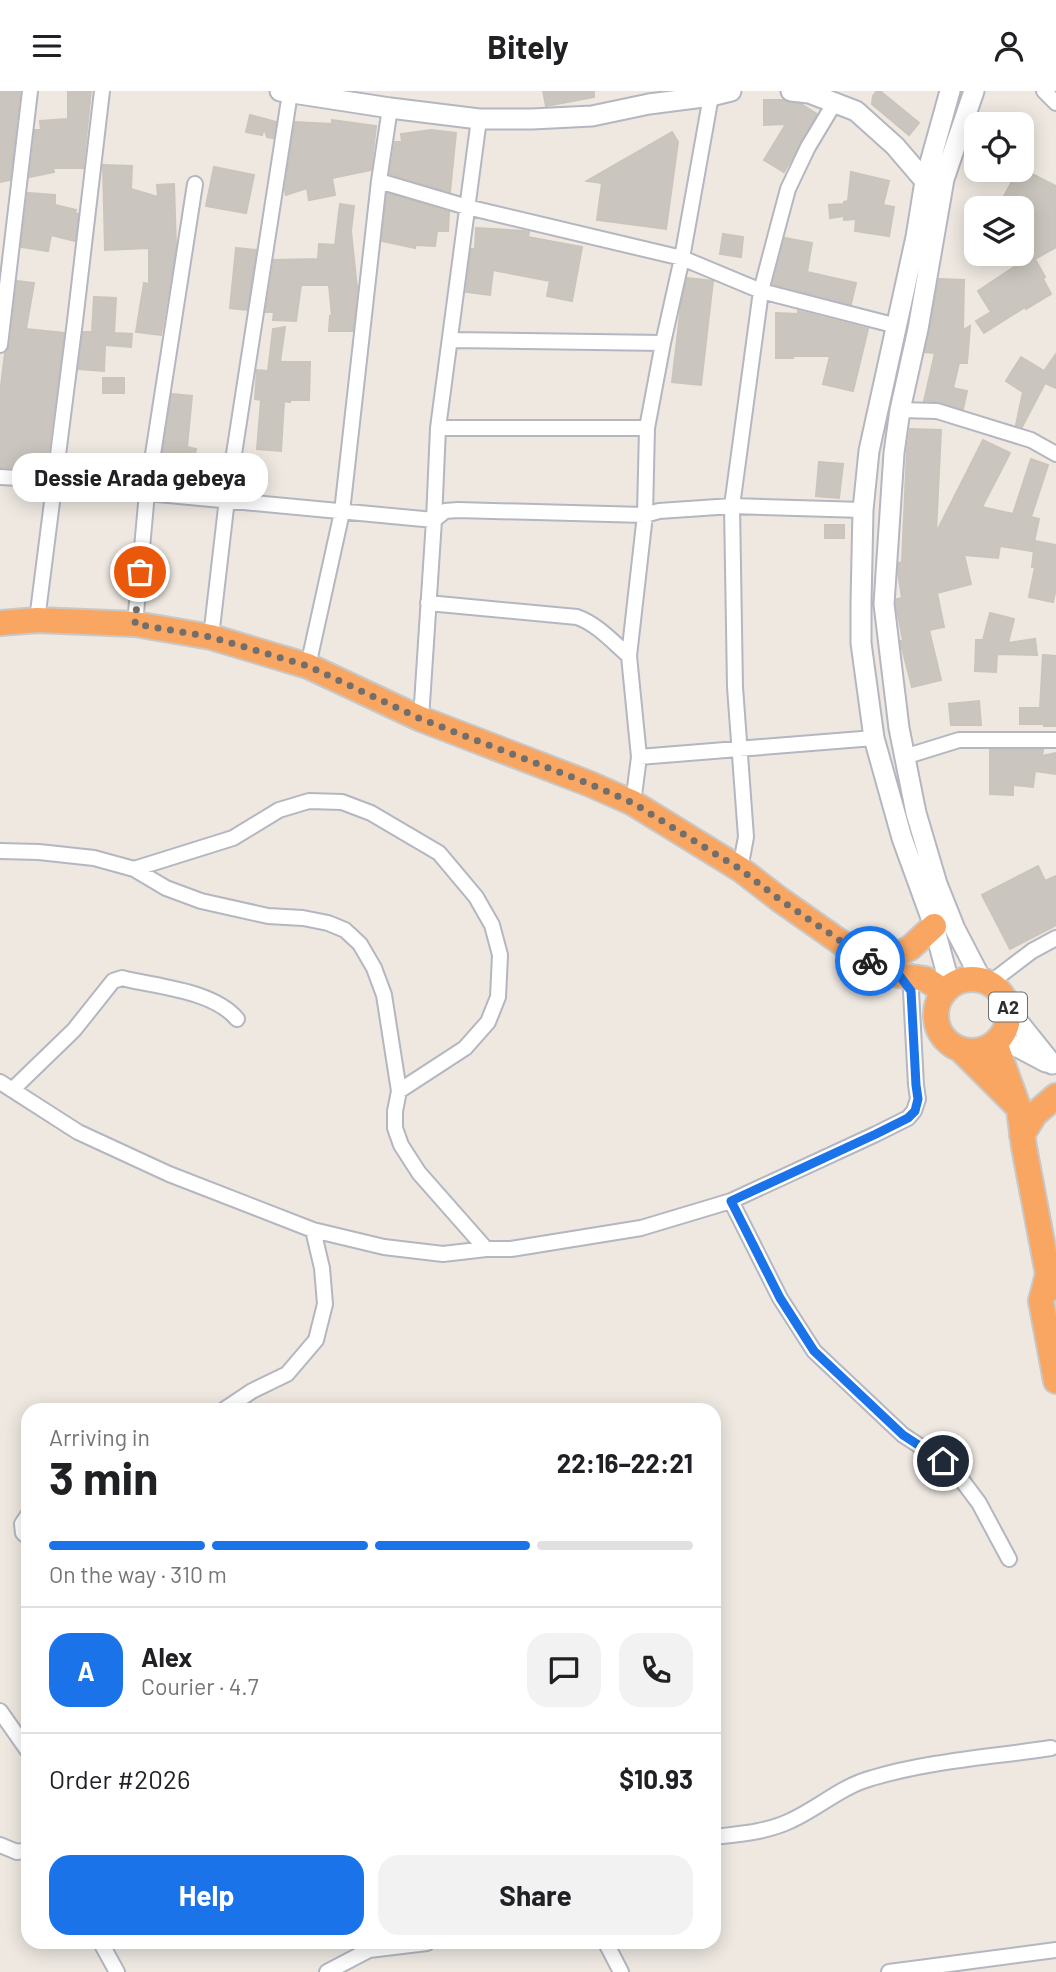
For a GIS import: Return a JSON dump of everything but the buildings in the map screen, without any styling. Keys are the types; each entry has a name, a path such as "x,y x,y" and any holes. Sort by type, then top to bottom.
{"highway":[{"path":"0,623 37,620 135,624 211,637 308,666 421,719 633,803 740,869 852,950 896,977 925,979 943,996 936,1023 940,1034 949,1044 961,1050 1019,1109"},
{"path":"896,977 910,948 934,926"},
{"name":"A2","path":"943,996 959,980 970,978 985,981 999,990 1005,999 1008,1019 998,1041 973,1052 961,1050"},
{"name":"A2","path":"998,1041 1019,1109 1052,1281 1041,1301 1056,1381"},
{"path":"1022,1135 1035,1114 1056,1096"}],"street":[{"path":"0,345 30,91"},
{"path":"37,620 102,91"},
{"path":"211,637 226,499 285,92 479,118 532,119 592,116 650,97 711,96 731,91"},
{"path":"791,91 809,93 856,111 895,146 925,181"},
{"path":"943,996 934,926 902,838 874,738 861,643 863,510 869,451 916,237 925,181 950,91"},
{"path":"974,91 944,179 918,329 900,411 894,453 884,604 899,728 916,813 937,884 956,929 985,981 1056,938"},
{"path":"1044,91 1056,103"},
{"path":"633,803 639,757 629,656 645,515 647,428 682,258 711,96"},
{"path":"740,869 746,837 735,687 732,506 761,291 788,188 835,101"},
{"path":"308,666 342,512 379,181 390,108"},
{"path":"421,719 438,428 479,118"},
{"path":"379,181 467,207 682,258 761,291 897,326"},
{"path":"135,624 147,493 195,184"},
{"path":"451,340 663,343"},
{"path":"900,411 937,411 1031,440 1056,454"},
{"path":"438,428 647,428"},
{"path":"0,477 55,480 147,493 434,520 444,511 458,510 645,515 659,511 732,506 863,510"},
{"path":"428,603 577,617 586,620 629,656"},
{"path":"639,757 874,738"},
{"path":"904,757 959,740 1056,740"},
{"path":"134,869 233,838 279,810 309,801 342,802 371,813 439,853 476,897 492,925 500,954 498,997 488,1023 465,1048 399,1091"},
{"path":"0,851 94,858 134,869 166,888 201,901 268,916 328,923 345,930 360,944 374,968 384,995 399,1091 395,1128 401,1145 419,1173 486,1249"},
{"path":"237,1019 223,1006 178,989 122,978 113,981 74,1030 6,1086 78,1132 169,1174 313,1230 384,1247 443,1254 511,1249 641,1228 731,1201 908,1118 915,1111 918,1099 896,977"},
{"path":"1008,1009 1054,1066"},
{"path":"998,1041 1054,1066"},
{"path":"731,1201 780,1298 814,1351 903,1435 943,1461 958,1475 979,1503 1009,1559"},
{"path":"234,1403 288,1374 316,1340 325,1304 322,1268 313,1230"},
{"path":"0,1711 21,1741"},
{"path":"721,1836 756,1832 792,1820 835,1794 869,1779 909,1769 1051,1748"},
{"path":"0,1845 21,1851"},
{"path":"104,1949 117,1972"},
{"path":"327,1972 369,1949"},
{"path":"609,1949 621,1972"},
{"path":"889,1972 1056,1950"}],"way so far":[{"path":"140,572 135,624 211,637 308,666 421,719 633,803 740,869 870,961"}],"place":[{"name":"Dessie Arada gebeya","path":"140,572"}],"route":[{"path":"870,961 899,975 911,991 918,1099 915,1111 908,1118 876,1134 731,1201 780,1298 814,1351 903,1435 943,1461"}]}
